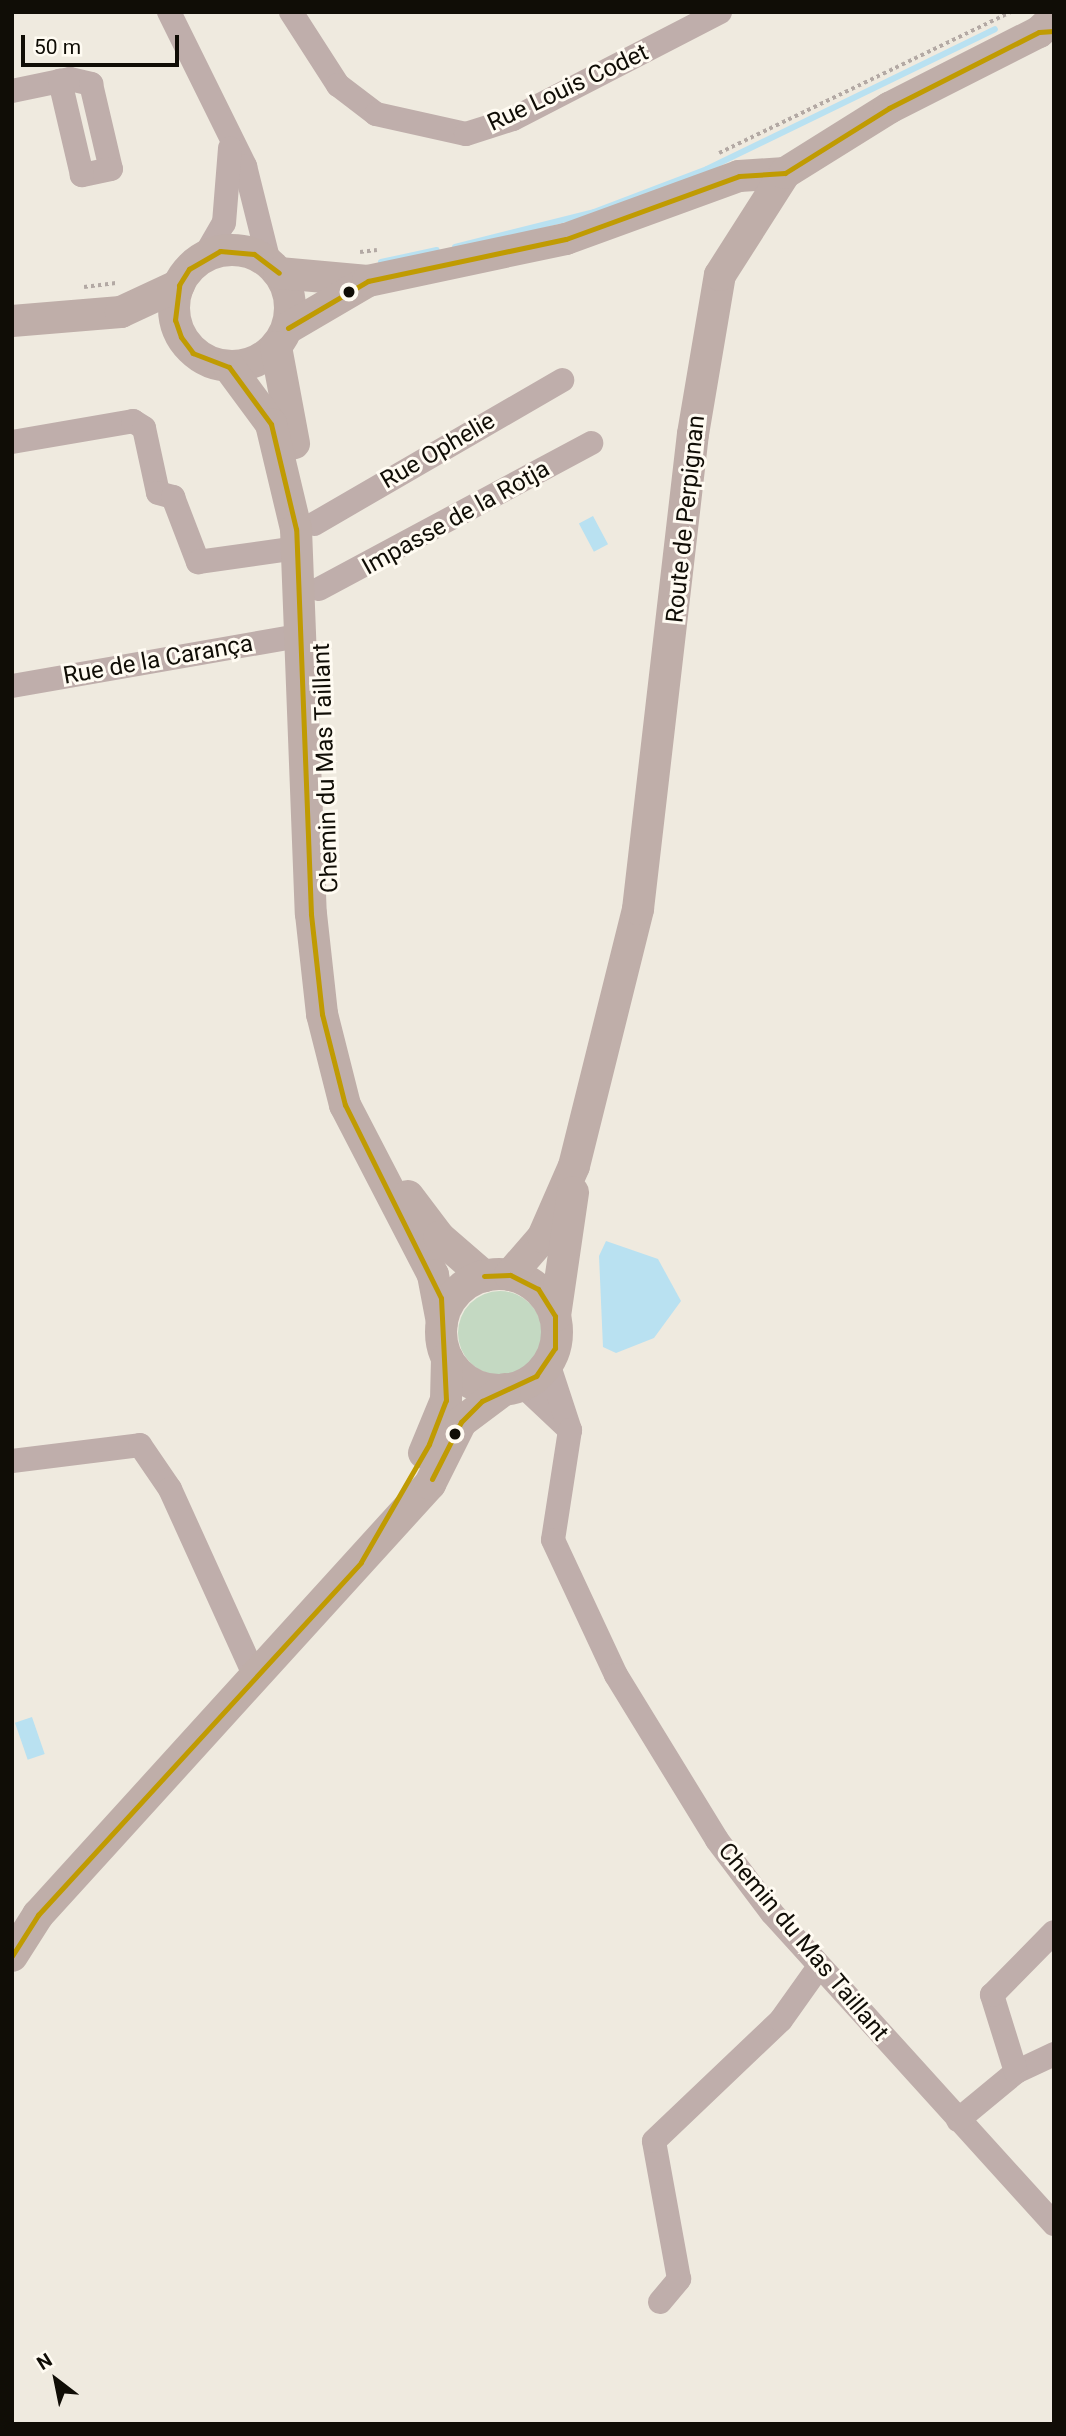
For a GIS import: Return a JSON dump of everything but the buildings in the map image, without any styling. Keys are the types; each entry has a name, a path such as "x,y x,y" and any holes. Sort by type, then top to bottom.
{"main road":[{"name":"Route de Perpignan","path":"555,1315 574,1166 638,909 693,434 720,275 752,216 785,173 889,108 1049,27"},
{"path":"12,321 121,312 179,285 204,257 237,250 274,268 368,281 566,239 711,172 738,176 785,173"},
{"path":"711,172 752,216"},
{"path":"274,268 290,299 282,338"},
{"path":"121,312 181,337 210,363 229,367 262,359 282,338 368,281"},
{"path":"179,285 175,320 181,337"},
{"name":"Chemin du Mas Taillant","path":"282,338 306,536 304,635 311,914 322,1014 345,1105 433,1275 442,1322"},
{"name":"Chemin du Mas Taillant","path":"229,367 271,424 306,536 319,589 330,925 348,1046 387,1156 418,1213 497,1275"},
{"name":"Route de Perpignan","path":"497,1275 543,1237 574,1166"},
{"path":"12,1956 38,1915 361,1562 430,1484 461,1422 548,1363 555,1315 538,1289 497,1275 456,1292 442,1322 447,1358 446,1400 429,1444 361,1562"},
{"path":"447,1358 471,1383 513,1387"}],"street":[{"path":"169,12 245,166 274,268"},
{"name":"Rue Louis Codet","path":"291,12 338,85 376,114 466,134 513,119 719,13"},
{"path":"12,91 60,81"},
{"path":"204,257 224,223 231,189 230,137"},
{"name":"Rue Ophelie","path":"306,536 562,380"},
{"path":"12,442 134,421 144,428 158,493 173,497 198,562 306,536"},
{"name":"Impasse de la Rotja","path":"319,589 591,443"},
{"name":"Rue de la Carança","path":"12,686 304,635"},
{"path":"548,1363 570,1430"},
{"path":"513,1387 570,1430"},
{"name":"Chemin du Mas Taillant","path":"570,1430 555,1509 561,1566 616,1675 717,1840 818,1968 1054,2224"},
{"path":"12,1461 140,1445 170,1489 255,1676"},
{"path":"1016,2072 992,1995 1054,1932"},
{"path":"660,2302 679,2279 654,2141 781,2020 818,1968"},
{"path":"958,2120 1016,2072 1054,2053"}],"path":[{"path":"711,172 1011,12"},
{"path":"348,254 385,249"}],"green space":[{"path":"492,1291 508,1291 524,1298 535,1309 542,1325 539,1349 530,1363 508,1375 492,1375 476,1368 465,1357 458,1341 458,1325 465,1309 476,1298"}],"water":[{"path":"593,516 608,544 594,552 579,524"},
{"path":"606,1241 658,1259 681,1301 654,1338 616,1353 603,1347 599,1256"},
{"path":"32,1717 45,1754 28,1760 15,1723"}],"waterway":[{"path":"455,247 594,212 707,169 995,29"},
{"path":"381,262 437,250"}],"transit line":[{"path":"288,328 368,281 566,239 739,176 785,173 889,108 1039,32 1054,31"},
{"path":"229,367 193,353 181,337 175,320 179,285 189,269 220,251 254,254 279,273"},
{"path":"12,1956 38,1915 361,1562 429,1444 446,1400 441,1298 345,1105 322,1014 311,914 296,529 271,424 229,367"},
{"path":"432,1479 461,1422 482,1401 536,1376 555,1348 555,1316 538,1289 510,1275 484,1276"}]}
